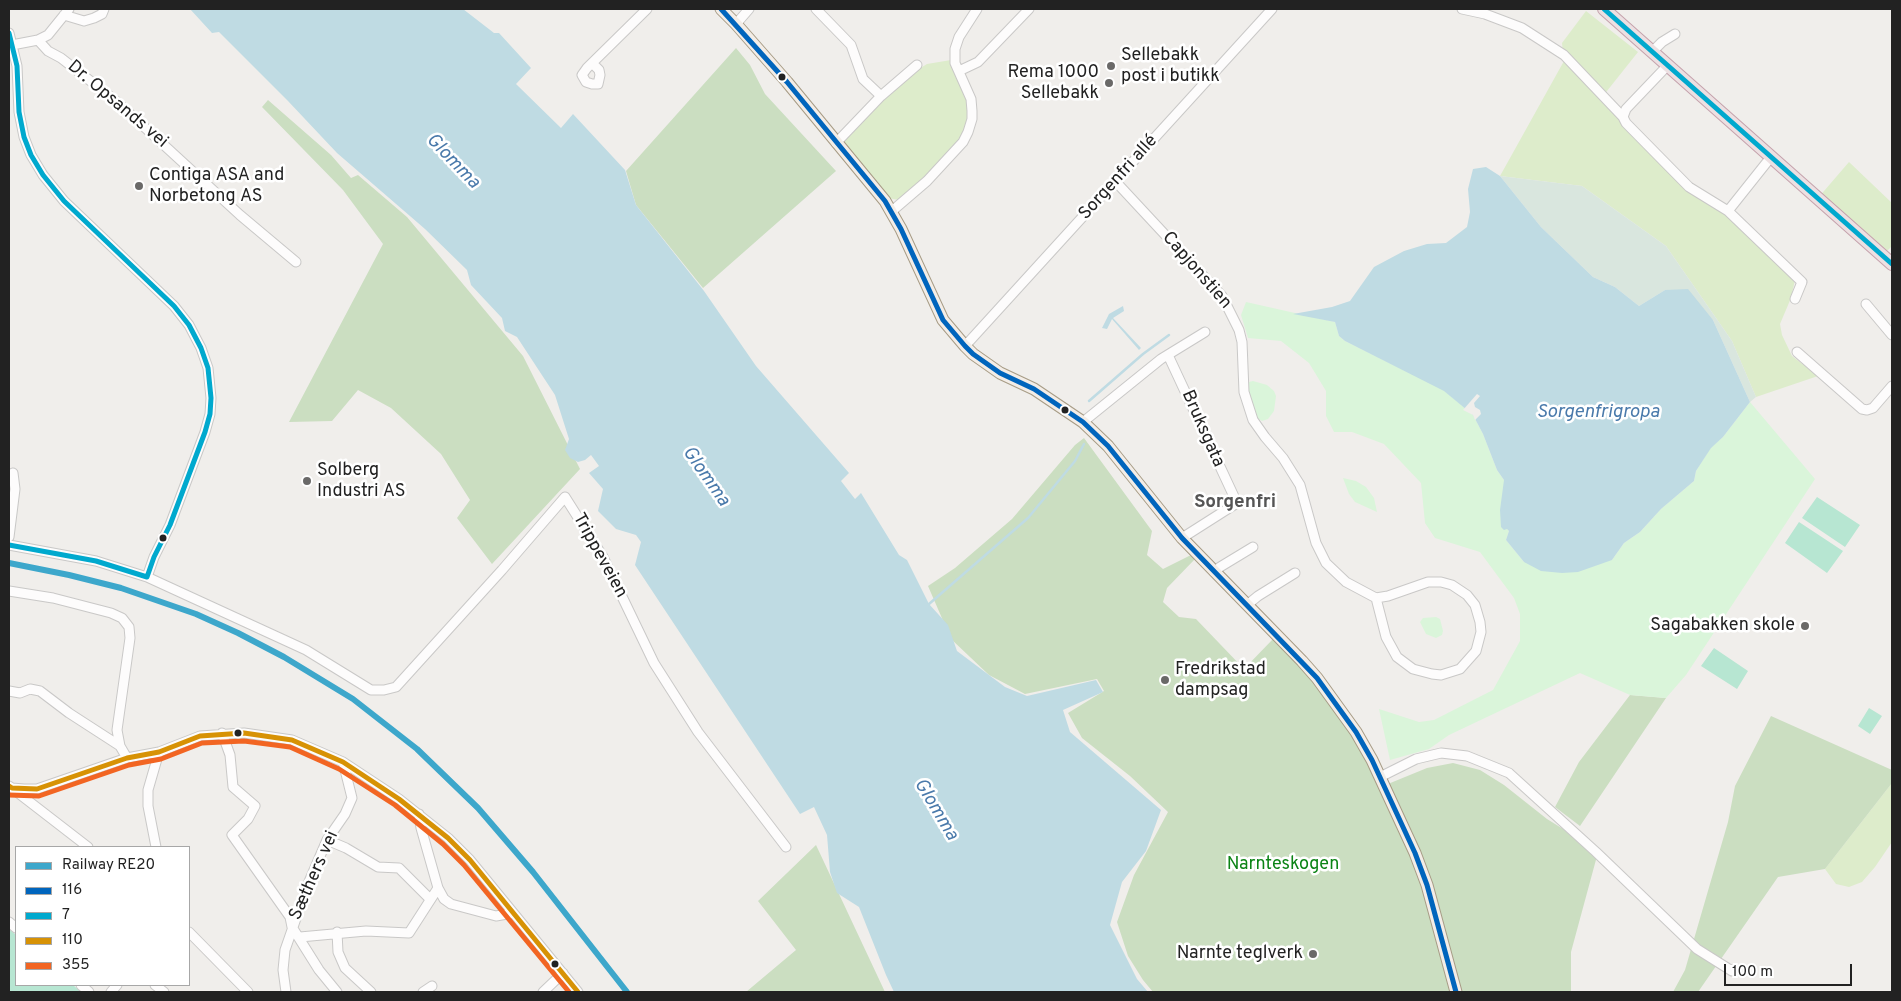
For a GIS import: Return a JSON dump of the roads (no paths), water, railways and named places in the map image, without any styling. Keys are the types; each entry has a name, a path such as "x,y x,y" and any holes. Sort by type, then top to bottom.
{"highway":[{"path":"1604,9 1892,264"}],"main road":[{"path":"721,9 736,24 892,211 943,320 973,354 1000,373 1034,389 1083,422 1108,446 1182,538 1317,678 1356,732 1380,777 1414,853 1427,885 1456,992"}],"street":[{"path":"12,45 38,40 48,35 66,12 84,21 102,14 104,9"},
{"path":"593,64 647,9"},
{"path":"736,24 749,9"},
{"path":"816,9 851,44 863,79 881,96"},
{"path":"892,211 940,167 963,142 968,132 972,119 971,99 955,63 956,49 959,37 977,9"},
{"name":"Sorgenfri allé","path":"966,346 1272,9"},
{"path":"1462,9 1485,14 1522,28 1564,55 1624,117 1626,123 1689,187 1728,211 1802,282 1794,299"},
{"path":"959,71 978,62 1023,10"},
{"path":"9,32 18,80 19,112 24,137 31,155 43,175 64,201 174,306 188,325 201,348 208,368 211,398 210,414 205,432 170,525 154,557 147,577 96,562 9,545"},
{"path":"1652,52 1662,42 1675,34"},
{"name":"Dr. Opsands vei","path":"38,40 48,51 61,58 116,101 221,198 296,262"},
{"path":"836,143 881,96 917,65"},
{"path":"1624,117 1626,109 1668,65"},
{"path":"1728,211 1771,157"},
{"name":"Capjonstien","path":"1116,182 1222,296 1239,330 1242,342 1244,392 1247,404 1256,425 1283,458 1300,485 1320,552 1326,563 1346,582 1376,598"},
{"path":"1866,304 1892,335"},
{"path":"1083,422 1160,359 1205,332"},
{"path":"1796,352 1862,409 1873,408 1892,386"},
{"name":"Bruksgata","path":"1168,355 1237,503 1182,538"},
{"path":"9,537 15,489 13,473"},
{"name":"Trippeveien","path":"147,577 306,650 371,690 384,690 396,687 565,497 603,557 654,663 698,732 786,848"},
{"path":"1214,572 1253,546"},
{"path":"1247,605 1295,572"},
{"path":"1428,582 1441,582 1461,590 1475,605 1480,622 1480,641 1476,651 1460,669 1441,675 1422,672 1405,664 1397,658 1386,637 1376,598 1388,596 1428,582"},
{"path":"9,591 53,598 112,613 122,618 129,627 130,638 117,730 120,746 127,758"},
{"path":"9,691 20,693 30,688 40,691 69,713 120,746"},
{"path":"222,733 230,755 233,787 255,806 248,819 232,835 290,917 292,927 319,970 337,992"},
{"path":"10,787 37,788 127,758 159,752 200,736 244,733 292,740 343,762 419,814 470,860 578,992"},
{"path":"156,846 148,806 148,790 159,752"},
{"path":"1380,777 1416,759 1441,753 1467,756 1509,773 1550,808 1697,948 1732,971"},
{"name":"Sæthers vei","path":"286,992 283,960 292,927 327,840 345,814 352,798 343,762"},
{"path":"10,787 87,846"},
{"path":"419,814 421,828 438,888 444,898 451,904 496,916 513,913"},
{"path":"327,840 378,867 400,868 430,899"},
{"path":"300,937 337,932 409,933 438,888"},
{"path":"337,932 338,952 344,968 371,992"},
{"path":"190,933 248,992"},
{"path":"543,992 563,973"},
{"path":"424,992 432,986"}],"water":[{"name":"Glomma","path":"190,9 463,9 494,33 499,33 531,68 516,84 561,128 573,114 625,170 636,205 704,291 756,366 849,473 841,481 855,499 861,493 899,555 907,560 929,604 948,625 957,651 1005,687 1027,696 1096,680 1103,692 1063,710 1070,732 1161,810 1146,851 1122,882 1110,925 1137,979 1148,992 894,992 859,907 837,893 830,872 827,835 814,807 800,814 635,565 641,542 636,535 616,529 598,511 603,489 589,473 599,466 591,455 585,460 578,462 570,458 565,450 569,439 555,395 517,337 505,331 502,318 471,285 467,270 425,229 337,153 219,32 212,33"},
{"name":"Sorgenfrigropa","path":"1486,167 1500,176 1541,227 1593,277 1615,287 1639,306 1665,290 1688,289 1713,320 1750,402 1723,437 1711,448 1696,471 1694,481 1661,509 1640,532 1624,543 1612,560 1578,572 1541,571 1524,562 1506,540 1509,531 1501,527 1500,510 1504,480 1497,470 1483,434 1473,415 1444,391 1345,341 1339,336 1335,322 1293,314 1332,307 1350,301 1374,267 1404,251 1427,244 1446,243 1467,227 1470,212 1468,189 1473,169"},
{"path":"1123,306 1124,311 1113,318 1141,348 1139,350 1112,319 1107,329 1102,328 1109,314"}],"waterway":[{"path":"1089,401 1143,354 1169,335"},
{"path":"929,604 1028,518 1075,461 1084,444"}],"rail line":[{"name":"RE20","path":"9,563 121,588 196,614 284,657 353,699 417,749 478,808 533,872 627,992"}],"place":[{"name":"Sellebakk post i butikk","path":"1111,66"},
{"name":"Rema 1000 Sellebakk","path":"1109,83"},
{"name":"Contiga ASA and Norbetong AS","path":"139,186"},
{"name":"Solberg Industri AS","path":"307,481"},
{"name":"Sagabakken skole","path":"1805,626"},
{"name":"Fredrikstad dampsag","path":"1165,680"},
{"name":"Narnte teglverk","path":"1313,954"}],"district":[{"name":"Sorgenfri","path":"1235,503"}],"park label":[{"name":"Narnteskogen","path":"1283,865"}]}
